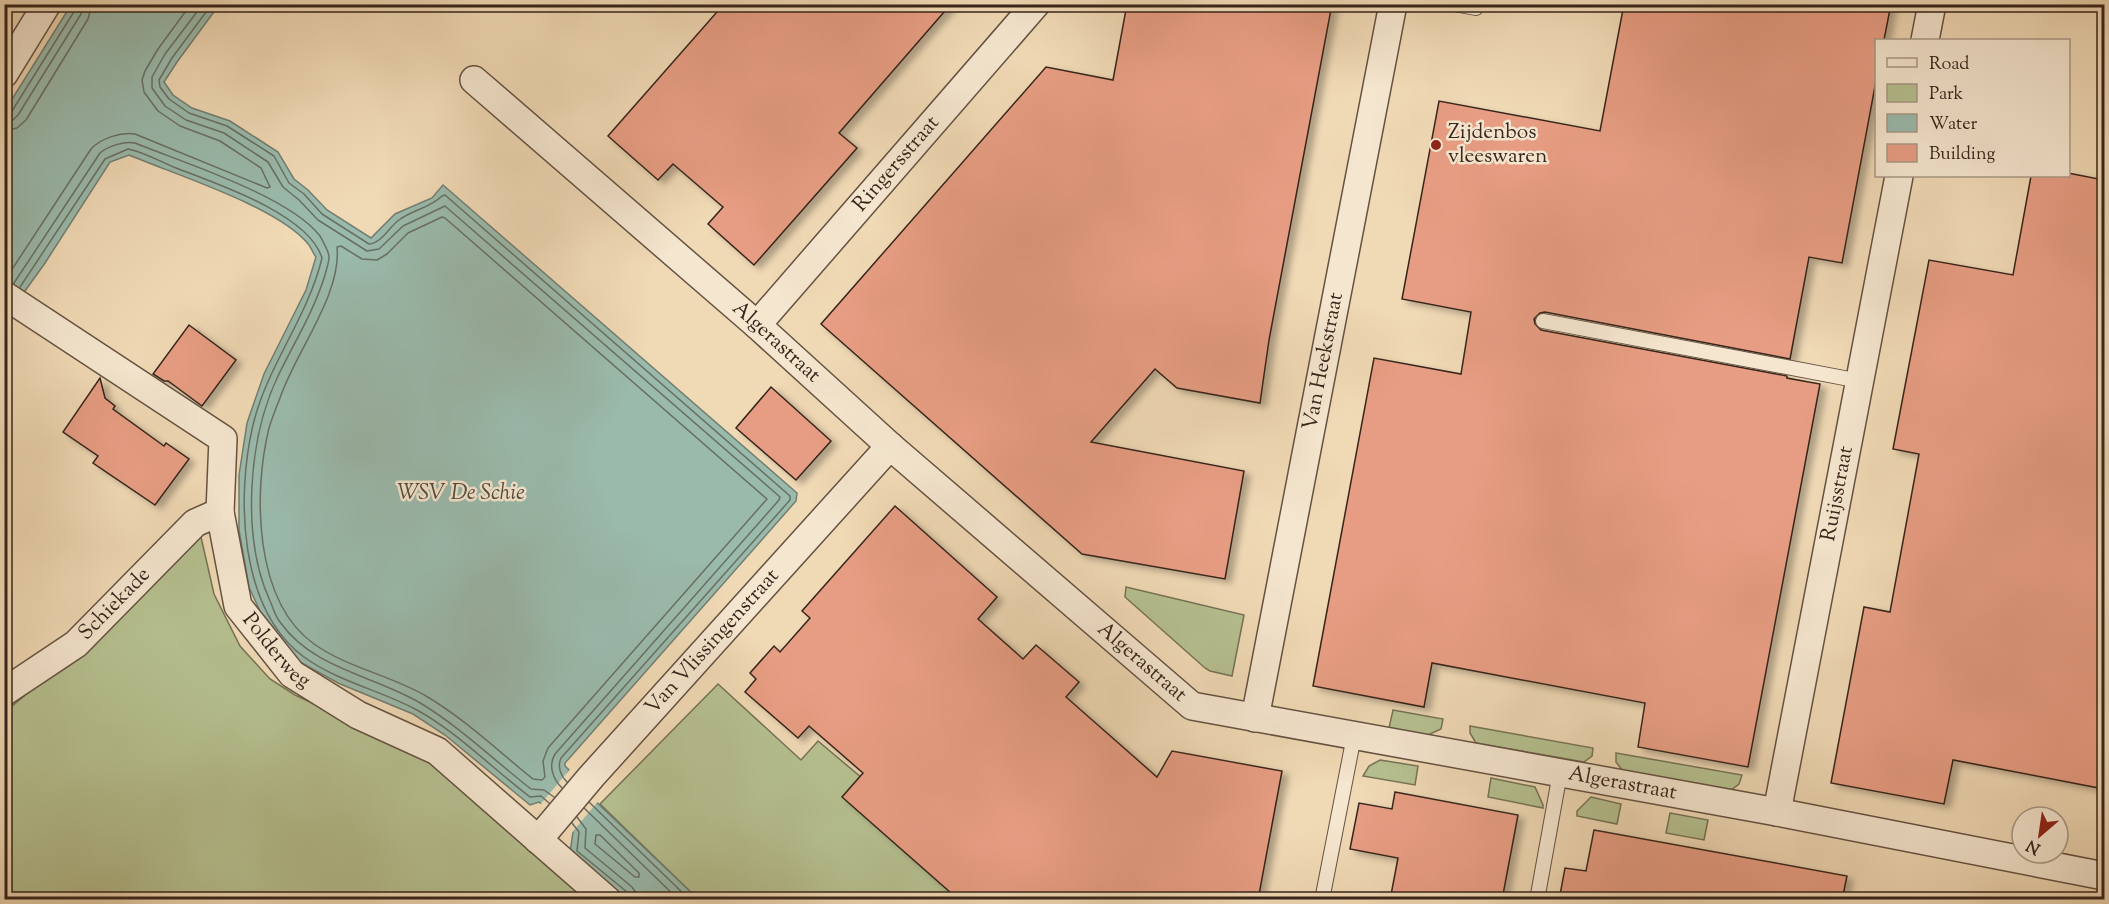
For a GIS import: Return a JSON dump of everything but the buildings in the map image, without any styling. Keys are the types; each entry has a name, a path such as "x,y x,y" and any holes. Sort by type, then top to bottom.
{"street":[{"path":"4,74 47,4"},
{"name":"Ringersstraat","path":"757,325 1036,4"},
{"name":"Van Heekstraat","path":"1255,718 1393,4"},
{"path":"1925,39 1932,4"},
{"name":"Algerastraat","path":"474,80 757,325 890,446 1192,706 1777,812 2104,876"},
{"name":"Ruijsstraat","path":"1777,812 1899,177"},
{"name":"Polderweg","path":"14,301 223,439 220,512 238,606 292,674 358,715 437,751 544,833 607,900"},
{"name":"Van Vlissingenstraat","path":"544,833 587,781 890,446"},
{"name":"Schiekade","path":"4,692 76,644 195,523 220,512"}],"lane":[{"path":"1454,4 1476,8"},
{"path":"1543,321 1860,381"},
{"path":"1322,900 1354,736"},
{"path":"1537,900 1560,773"}],"green space":[{"path":"198,524 214,594 240,646 270,679 295,695 425,756 517,839 591,900 5,900 5,712 72,656"},
{"path":"1126,587 1244,615 1232,676 1205,668 1125,597"},
{"path":"718,684 801,760 818,741 1006,899 698,899 600,804"},
{"path":"1393,710 1443,719 1441,729 1428,735 1389,728"},
{"path":"1470,726 1593,748 1592,756 1584,762 1476,743 1470,733"},
{"path":"1616,753 1742,775 1739,784 1730,791 1623,771 1616,762"},
{"path":"1380,760 1418,766 1415,785 1363,776 1369,766"},
{"path":"1491,778 1535,787 1543,808 1488,797"},
{"path":"1591,797 1621,804 1617,824 1577,816 1577,811"},
{"path":"1670,813 1708,820 1704,840 1666,833"}],"water":[{"name":"WSV De Schie","path":"71,5 219,5 164,82 173,95 192,108 230,121 278,152 294,179 327,210 371,238 395,214 432,198 443,185 797,493 796,501 565,763 569,770 567,774 698,899 626,899 570,853 573,832 539,802 530,805 445,735 413,714 338,683 300,662 268,629 249,587 239,530 239,475 247,423 264,374 306,290 316,257 309,245 295,231 275,218 225,193 129,155 110,162 45,263 5,319 4,112"}],"pier":[{"path":"571,768 570,773 600,799 570,835 539,806"}],"place":[{"name":"Zijdenbos vleeswaren","path":"1436,145"}]}
